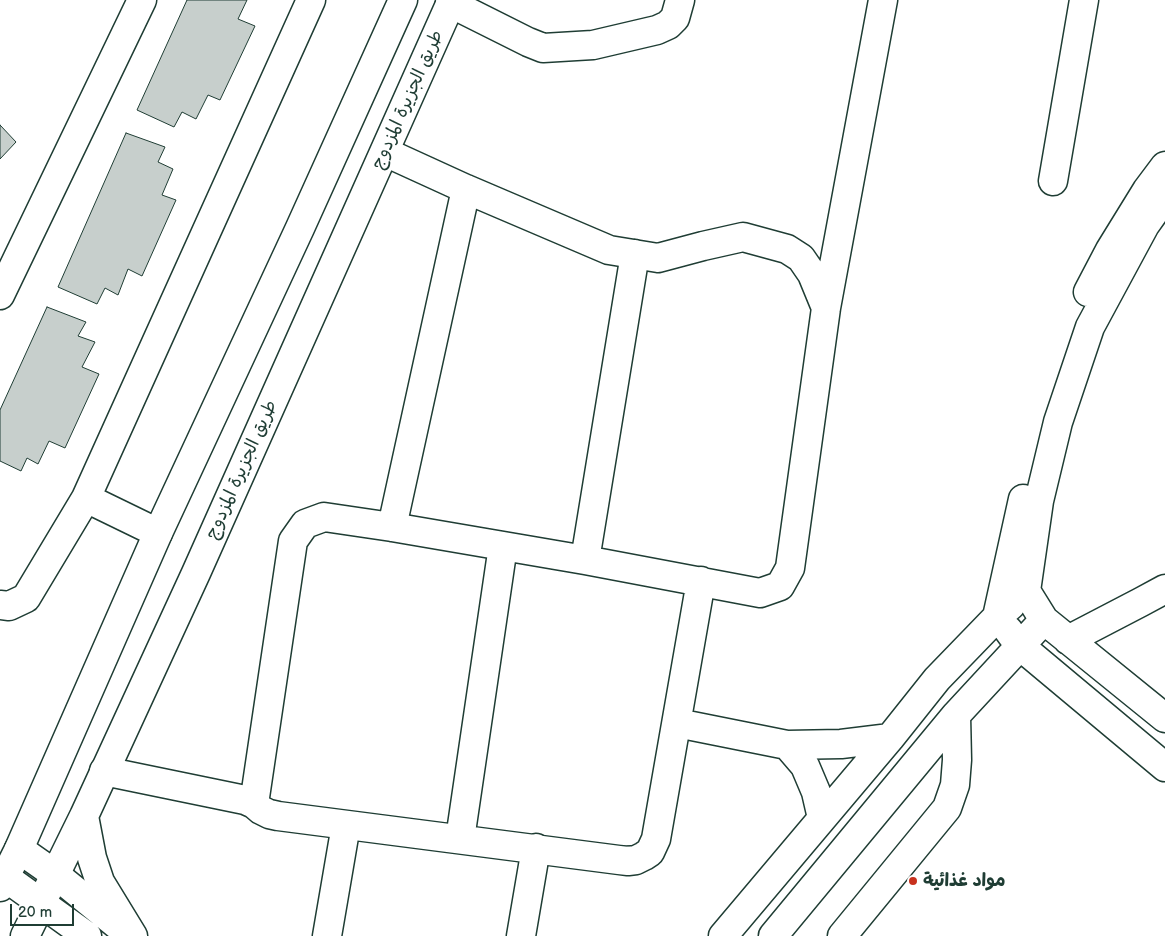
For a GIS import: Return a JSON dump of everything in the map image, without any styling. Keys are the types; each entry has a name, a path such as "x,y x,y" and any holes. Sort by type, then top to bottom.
{"street":[{"path":"0,296 142,0"},
{"path":"0,605 9,606 26,598 86,498 311,0"},
{"path":"86,936 42,904 3,882 158,533 300,228 403,0"},
{"path":"451,2 543,48 593,45 657,30 668,25 675,18 680,0"},
{"path":"254,804 293,541 305,524 324,518 392,527 585,560 760,593 780,586 790,568 826,308 883,0"},
{"path":"1053,181 1084,0"},
{"name":"طريق الجزيرة المزدوج","path":"25,936 84,816 196,573 451,2"},
{"path":"385,152 609,250 658,258 743,237 787,249 801,258 812,274 826,308"},
{"path":"997,617 1046,402 1076,317 1110,250 1147,190 1165,166"},
{"path":"392,527 466,189"},
{"path":"723,936 890,738 937,679 997,617 1026,591 1039,501 1058,422 1090,327 1145,225 1165,197"},
{"path":"585,560 635,254"},
{"path":"86,498 158,533"},
{"path":"460,839 503,546"},
{"path":"104,771 245,800 269,814 628,861 636,860 650,852 656,839 701,582"},
{"path":"1068,640 1165,589"},
{"path":"1026,591 1044,620 1165,718"},
{"path":"997,617 1020,645 1165,767"},
{"path":"774,936 956,715 1044,620"},
{"path":"842,936 947,808 955,785 957,760 956,715"},
{"path":"677,723 788,745 841,744 890,738"},
{"path":"788,745 805,766 816,792 822,818"},
{"path":"84,816 92,858 100,882 132,936"},
{"path":"327,936 346,825"},
{"path":"19,848 132,936"},
{"path":"520,936 536,848"}],"building":[{"path":"187,0 247,0 238,19 255,26 220,100 208,95 196,119 182,112 174,127 137,110"},
{"path":"0,125 16,142 0,159"},
{"path":"126,133 165,147 158,162 173,169 162,195 176,200 142,276 128,269 118,295 105,288 97,304 58,287"},
{"path":"47,307 86,322 78,336 95,342 82,367 99,374 65,448 49,441 38,464 27,458 21,471 0,461 0,410"}],"place":[{"name":"مواد غذائية","path":"913,881"}]}
